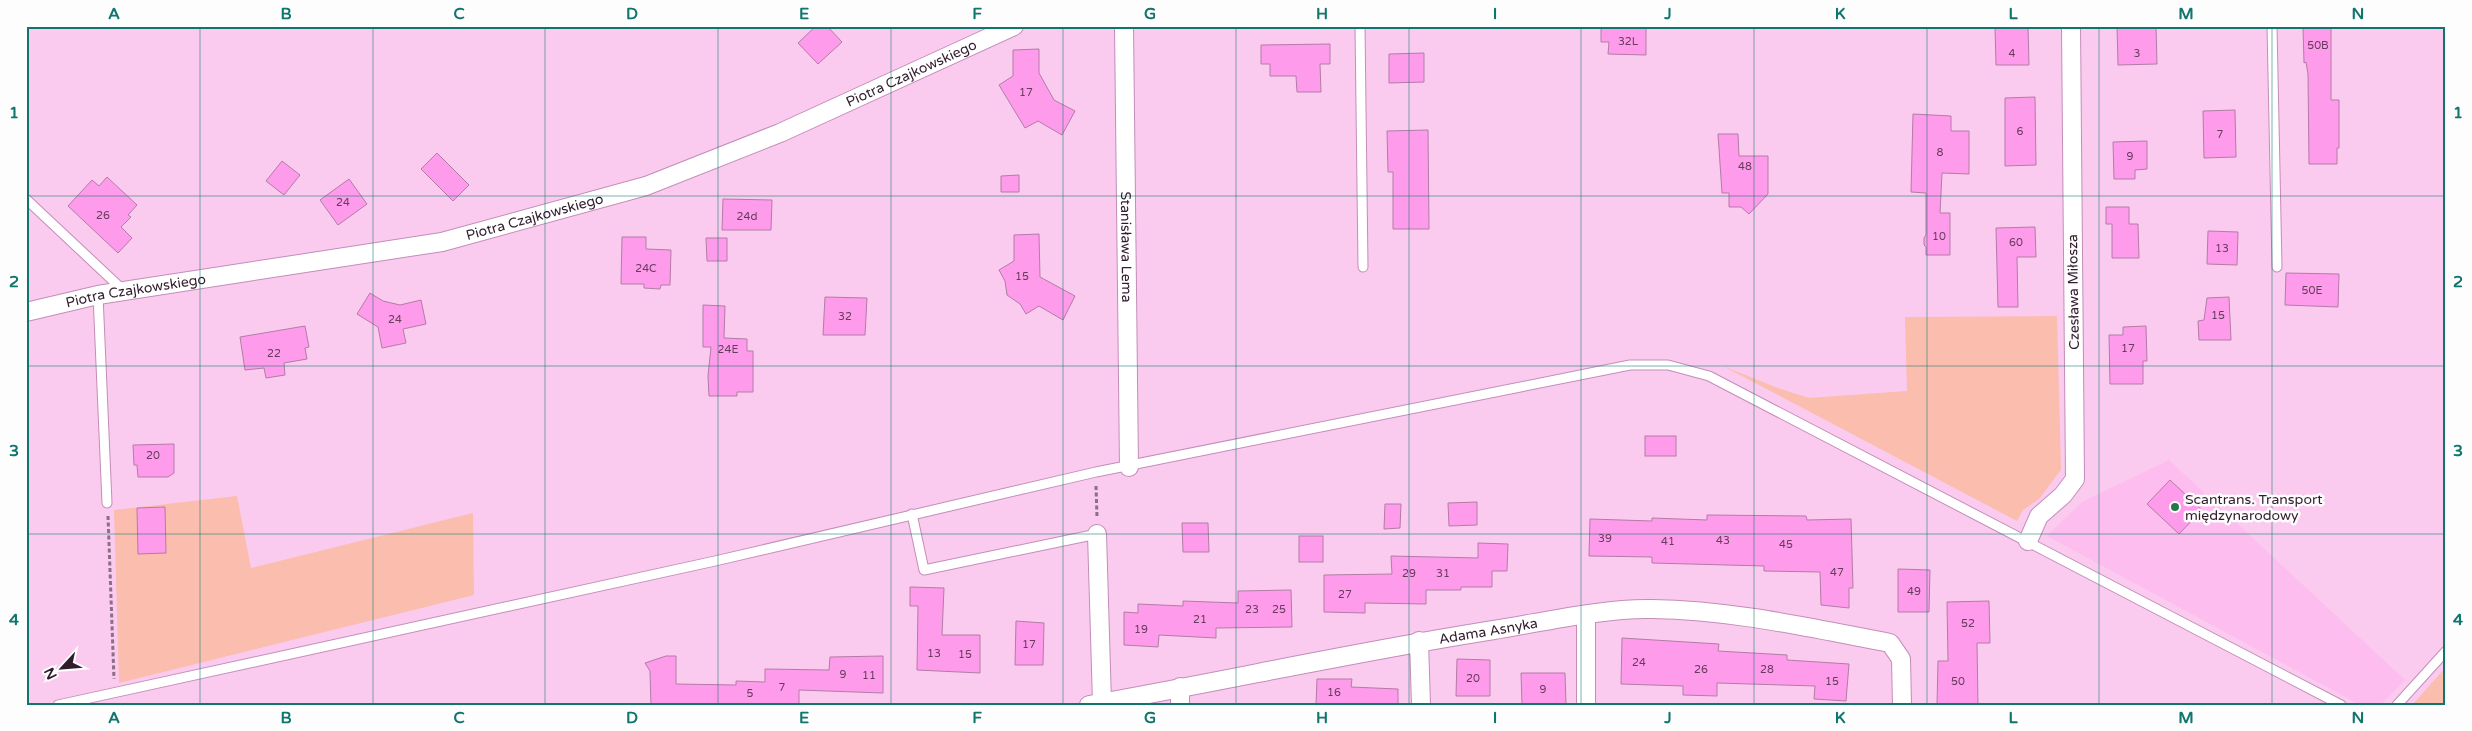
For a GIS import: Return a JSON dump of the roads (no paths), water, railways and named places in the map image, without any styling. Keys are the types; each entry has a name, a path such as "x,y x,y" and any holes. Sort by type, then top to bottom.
{"street":[{"name":"Piotra Czajkowskiego","path":"26,312 98,295 442,242 646,186 780,133 1014,26"},
{"name":"Stanisława Lema","path":"1124,26 1129,467"},
{"name":"Czesława Miłosza","path":"2028,540 2038,516 2064,495 2075,479 2071,26"},
{"path":"1096,704 1097,534"},
{"name":"Adama Asnyka","path":"1096,704 1420,641 1586,615 1650,609 1708,612 1890,643 1901,659 1902,705"},
{"path":"1586,615 1586,705"},
{"path":"1420,641 1421,705"},
{"path":"1180,687 1180,705"}],"lane":[{"path":"1360,26 1363,267"},
{"path":"2272,26 2277,267"},
{"path":"26,198 124,291"},
{"path":"98,295 107,503"},
{"path":"58,705 715,561 1096,472 1129,467 1630,365 1668,364 1709,376 2028,540 2341,705"},
{"path":"912,514 924,570 1097,534"},
{"path":"2397,705 2446,651"}],"place":[{"name":"Scantrans. Transport międzynarodowy","path":"2175,507"}]}
